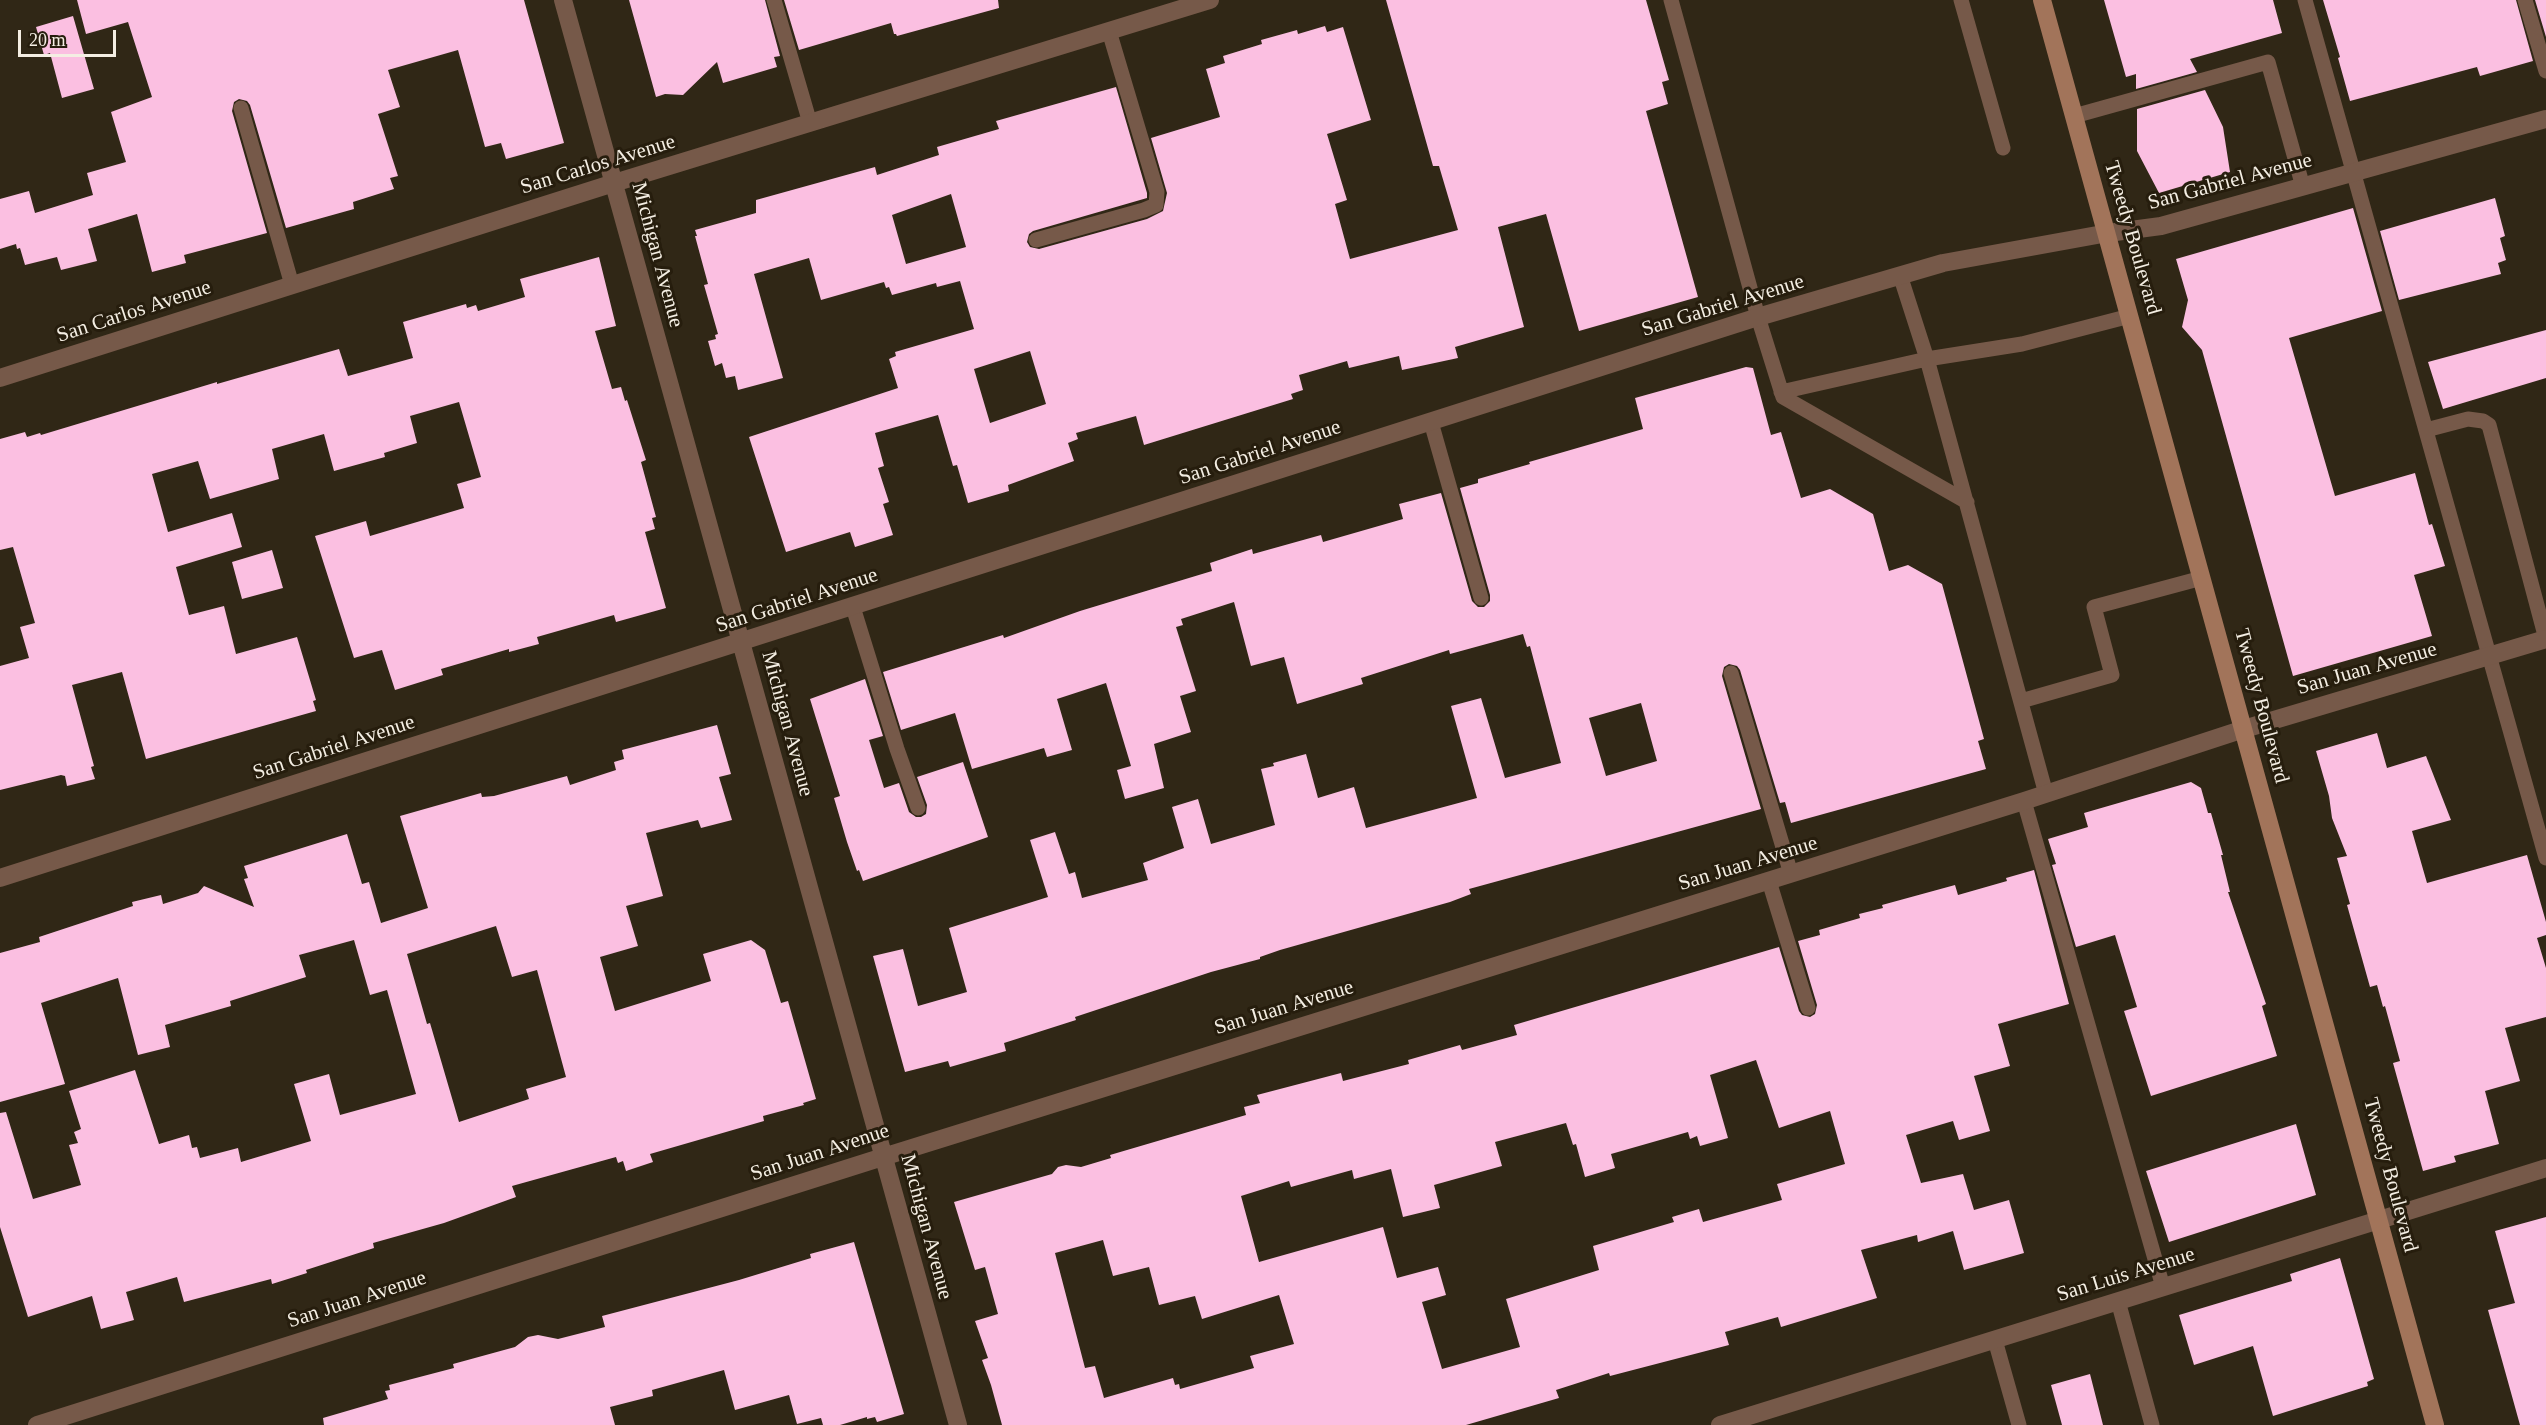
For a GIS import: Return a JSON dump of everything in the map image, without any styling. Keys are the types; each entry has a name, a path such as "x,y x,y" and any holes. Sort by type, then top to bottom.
{"main road":[{"name":"Tweedy Boulevard","path":"2042,0 2435,1425"}],"street":[{"name":"Michigan Avenue","path":"563,0 958,1425"},
{"name":"San Carlos Avenue","path":"0,378 614,183 1210,0"},
{"name":"San Gabriel Avenue","path":"0,878 1758,317 1943,263 2108,233 2161,226 2546,119"},
{"name":"San Juan Avenue","path":"38,1425 884,1157 2024,801 2244,729 2546,639"},
{"name":"San Luis Avenue","path":"1720,1425 2378,1218 2546,1168"}],"lane":[{"path":"774,0 810,123"},
{"path":"1671,0 1758,317 1783,397 1967,502"},
{"path":"1961,0 2003,148"},
{"path":"2306,0 2546,858"},
{"path":"2525,0 2546,71"},
{"path":"1036,240 1156,205 1157,192 1109,31"},
{"path":"2074,116 2268,62 2303,187"},
{"path":"241,108 292,285"},
{"path":"1900,275 1927,359 2046,794"},
{"path":"1781,392 1927,359 2022,344 2130,316"},
{"path":"2426,430 2468,419 2482,421 2489,425 2546,639"},
{"path":"1431,422 1481,598"},
{"path":"2020,701 2112,675 2094,607 2202,578"},
{"path":"852,607 918,808"},
{"path":"1731,673 1791,874"},
{"path":"2024,801 2163,1287"},
{"path":"1769,880 1808,1008"},
{"path":"2118,1301 2152,1425"},
{"path":"1995,1340 2019,1425"}],"building":[{"path":"77,0 524,0 564,143 506,159 501,143 485,147 458,50 388,70 400,107 378,114 398,176 390,178 394,189 353,202 354,209 286,228 250,105 247,101 239,99 234,102 232,111 267,233 184,255 186,263 152,272 137,214 88,229 97,261 61,270 57,257 25,265 20,248 17,249 16,244 0,249 0,199 29,191 35,213 93,195 87,173 126,162 111,112 152,97 128,22 86,34"},
{"path":"629,0 765,0 780,56 774,57 777,67 723,83 717,62 683,95 665,94 656,97"},
{"path":"784,0 998,0 999,8 897,36 894,34 891,23 799,50"},
{"path":"1386,0 1646,0 1669,80 1662,82 1668,104 1646,111 1698,297 1579,331 1546,214 1498,227 1524,327 1455,347 1458,358 1402,370 1399,356 1349,368 1347,361 1299,375 1303,390 1291,394 1293,399 1144,445 1136,416 1076,433 1078,439 1068,443 1074,461 1008,485 1009,491 968,503 957,465 953,466 938,415 875,433 884,466 878,468 889,502 883,504 893,535 855,547 850,532 786,552 749,437 898,388 889,359 896,356 895,352 974,329 960,281 937,287 936,283 892,295 884,282 821,300 809,258 754,274 783,378 738,390 735,376 726,378 722,363 715,366 708,341 716,339 715,335 718,334 704,285 708,284 695,230 756,213 756,200 875,167 877,175 939,155 937,147 999,129 996,121 1116,87 1147,198 1033,231 1029,234 1027,242 1030,247 1039,249 1147,219 1163,211 1167,193 1151,138 1220,117 1206,69 1225,63 1223,56 1262,44 1261,40 1297,30 1298,34 1325,26 1327,32 1343,27 1371,120 1327,134 1347,200 1335,204 1350,259 1458,230 1439,166 1433,166","holes":["951,194 966,247 906,264 892,215","1030,351 1046,404 990,423 974,369"]},
{"path":"2104,0 2273,0 2282,33 2190,59 2197,72 2136,89 2136,74 2126,77"},
{"path":"2323,0 2516,0 2533,61 2480,76 2477,67 2350,101"},
{"path":"2535,0 2546,0 2546,37"},
{"path":"73,16 94,89 62,98 50,53 44,55 36,27"},
{"path":"2205,90 2223,127 2230,172 2159,193 2137,151 2137,109"},
{"path":"2495,198 2505,236 2500,238 2506,260 2498,263 2501,274 2399,300 2380,231"},
{"path":"2353,208 2382,311 2289,338 2335,496 2415,473 2429,525 2432,524 2445,566 2414,575 2432,636 2293,676 2202,350 2182,327 2188,300 2176,259"},
{"path":"599,257 616,326 595,331 612,389 621,387 646,460 641,462 656,517 652,518 655,529 645,532 666,608 616,622 614,615 537,637 539,644 509,652 509,649 441,669 443,675 395,690 382,650 354,658 315,536 366,521 370,536 464,508 457,484 481,477 459,402 410,416 417,443 384,453 385,457 334,471 324,434 272,449 279,479 210,499 198,461 152,474 168,532 232,513 242,547 176,567 189,615 224,606 236,654 297,637 316,700 313,701 316,711 146,759 122,672 72,685 94,766 91,767 95,779 67,786 65,776 61,775 0,790 0,666 29,658 20,627 35,623 13,547 0,550 0,439 25,432 27,437 40,433 41,435 217,382 217,384 339,349 348,376 413,358 403,322 466,304 467,308 476,305 478,311 525,297 520,279"},
{"path":"2546,330 2546,378 2443,409 2428,362"},
{"path":"1746,367 1753,368 1771,435 1781,432 1801,498 1830,489 1873,514 1889,571 1908,565 1942,584 1984,739 1978,741 1986,769 1791,823 1785,802 1780,803 1740,670 1737,666 1729,664 1724,667 1722,676 1761,809 1469,889 1471,894 1450,902 1280,950 1260,957 1260,959 1211,972 1075,1017 1076,1020 1004,1043 1006,1051 950,1067 948,1061 905,1072 873,956 903,949 918,1006 967,992 949,928 1048,897 1030,840 1055,832 1069,874 1075,872 1082,898 1148,880 1143,863 1184,848 1172,807 1198,799 1211,844 1275,825 1261,769 1274,766 1273,763 1306,754 1318,798 1354,787 1366,828 1477,798 1451,706 1481,698 1505,778 1561,763 1530,646 1527,647 1523,634 1450,654 1449,650 1361,678 1363,684 1297,704 1284,657 1251,666 1234,602 1181,619 1183,625 1176,627 1196,691 1180,696 1191,732 1154,744 1164,788 1125,799 1117,770 1131,766 1106,683 1057,699 1072,750 1047,757 1044,748 972,769 955,713 901,730 883,672 1003,635 1004,638 1080,611 1212,571 1210,563 1252,549 1253,554 1321,535 1323,542 1403,519 1399,504 1441,493 1472,601 1478,607 1484,607 1490,601 1490,595 1460,488 1478,483 1478,479 1530,464 1529,462 1643,429 1635,398","holes":["1641,703 1657,761 1606,776 1589,718"]},
{"path":"272,550 283,588 242,599 232,562"},
{"path":"865,679 883,736 869,740 884,788 899,783 909,812 916,817 921,817 926,814 927,805 917,777 963,762 988,837 863,881 859,870 857,871 834,798 840,796 810,699"},
{"path":"717,725 731,774 719,777 732,820 701,828 698,820 646,833 663,896 626,906 638,946 600,957 615,1011 711,981 703,954 751,940 765,950 781,1003 788,1001 816,1099 803,1103 804,1105 763,1116 764,1121 650,1154 653,1162 626,1171 623,1161 618,1163 616,1157 512,1186 516,1197 444,1223 373,1243 374,1248 306,1270 307,1273 272,1284 271,1279 184,1302 177,1277 126,1292 134,1320 101,1329 92,1296 28,1317 0,1227 0,1113 6,1112 33,1199 81,1185 69,1145 78,1143 74,1132 81,1129 69,1091 135,1070 159,1144 189,1135 192,1148 197,1147 200,1158 238,1148 241,1162 311,1141 294,1084 329,1074 340,1115 416,1094 387,990 370,995 354,940 299,955 306,977 230,1001 231,1006 165,1025 170,1047 138,1055 118,978 41,1003 65,1084 0,1102 0,953 40,942 39,937 133,906 132,902 161,895 163,904 198,893 204,886 254,907 244,879 248,878 244,866 347,834 362,884 369,882 381,923 428,908 400,816 481,793 482,797 494,796 567,776 570,785 616,770 614,762 624,759 622,750","holes":["496,926 512,977 537,970 566,1077 526,1089 529,1099 459,1122 407,954"]},
{"path":"2377,733 2387,768 2426,756 2451,820 2412,831 2427,883 2527,855 2546,922 2546,935 2537,938 2546,968 2546,1017 2505,1028 2520,1081 2485,1091 2499,1144 2454,1156 2456,1162 2423,1171 2393,1063 2400,1061 2385,1006 2383,1007 2377,985 2370,987 2347,905 2350,904 2337,858 2347,856 2332,818 2329,796 2316,751"},
{"path":"2191,782 2201,788 2208,813 2211,813 2223,855 2221,855 2230,892 2228,892 2266,1004 2262,1006 2277,1056 2151,1096 2124,1011 2137,1007 2115,935 2076,947 2052,865 2056,864 2048,839 2088,827 2084,813"},
{"path":"2034,870 2069,1004 1998,1024 2010,1066 1974,1076 1990,1131 1959,1140 1953,1121 1906,1135 1921,1183 1963,1174 1974,1210 2009,1200 2024,1253 1964,1270 1953,1231 1918,1242 1917,1235 1861,1250 1877,1298 1781,1327 1778,1317 1725,1332 1729,1345 1610,1376 1609,1373 1556,1390 1559,1398 1466,1425 1002,1425 982,1360 988,1358 975,1321 998,1314 985,1267 975,1270 954,1202 1052,1174 1058,1167 1066,1165 1081,1167 1111,1158 1110,1155 1246,1115 1244,1107 1260,1103 1257,1095 1341,1073 1343,1081 1409,1064 1408,1060 1460,1045 1462,1050 1517,1035 1514,1025 1779,947 1799,1011 1802,1015 1810,1017 1815,1014 1817,1005 1798,941 1820,935 1819,930 1860,918 1859,914 1883,908 1882,905 1955,885 1958,895 2007,881 2006,878","holes":["1756,1060 1779,1128 1830,1111 1845,1164 1777,1184 1782,1200 1703,1222 1699,1209 1672,1217 1674,1222 1593,1246 1599,1270 1506,1299 1520,1347 1442,1369 1422,1302 1446,1295 1438,1267 1397,1278 1383,1227 1259,1262 1241,1196 1289,1181 1291,1187 1352,1170 1354,1179 1391,1169 1403,1217 1440,1208 1434,1185 1502,1166 1495,1142 1566,1123 1573,1145 1576,1144 1585,1177 1615,1168 1611,1154 1688,1132 1690,1139 1697,1136 1700,1146 1728,1138 1710,1075","1103,1240 1113,1276 1149,1267 1159,1305 1195,1296 1202,1319 1279,1295 1294,1344 1250,1356 1254,1368 1180,1389 1179,1384 1175,1385 1173,1378 1104,1398 1095,1366 1085,1368 1055,1253"]},
{"path":"2296,1124 2316,1195 2169,1242 2146,1171"},
{"path":"2546,1217 2546,1425 2520,1425 2488,1310 2515,1303 2495,1231"},
{"path":"854,1242 904,1414 877,1422 875,1417 867,1419 867,1417 840,1425 823,1425 821,1418 797,1424 789,1395 735,1410 724,1370 652,1390 653,1396 610,1407 615,1425 324,1425 323,1418 388,1399 385,1391 390,1390 389,1385 454,1368 453,1364 515,1347 528,1337 538,1335 558,1339 605,1327 602,1316 739,1280 811,1258 810,1254"},
{"path":"2340,1258 2374,1379 2367,1382 2368,1386 2273,1416 2253,1346 2194,1365 2179,1315 2292,1281 2290,1274"},
{"path":"2090,1374 2103,1425 2062,1425 2051,1385"}]}
